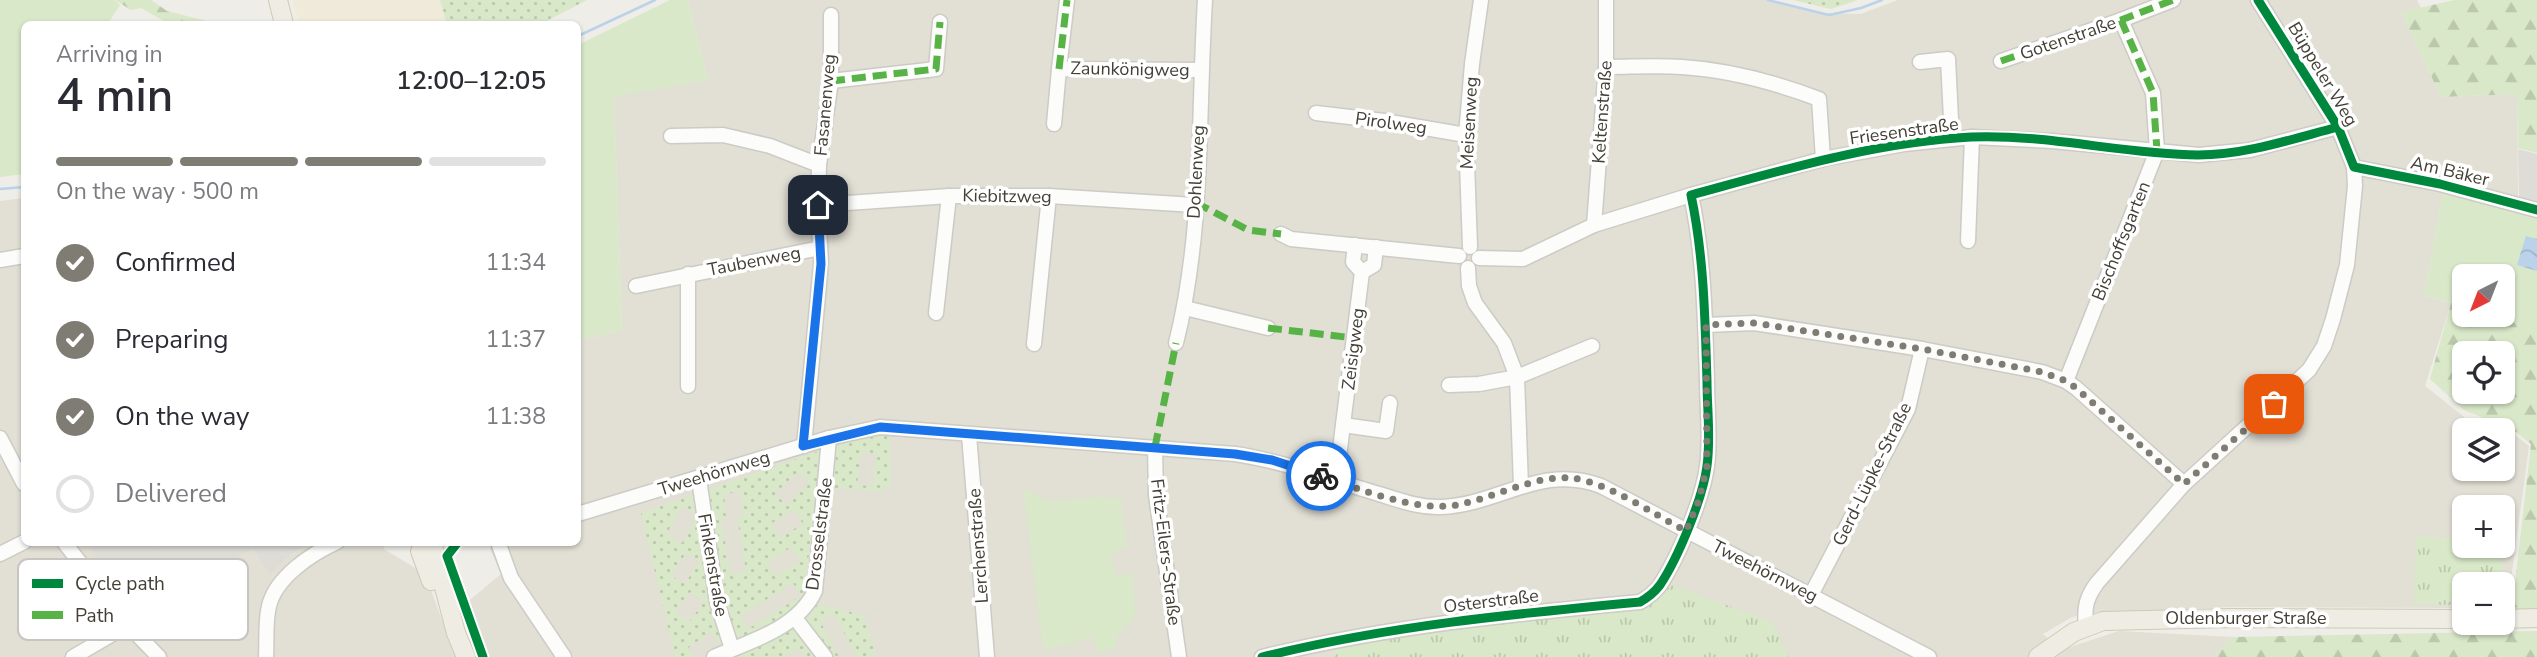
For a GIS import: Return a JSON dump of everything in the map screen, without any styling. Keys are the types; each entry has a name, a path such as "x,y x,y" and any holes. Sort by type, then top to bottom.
{"main road":[{"path":"278,0 283,21"},
{"path":"426,546 466,657"},
{"path":"2515,619 2537,618"},
{"name":"Oldenburger Straße","path":"2038,657 2060,639 2103,621 2452,619"}],"street":[{"name":"Zaunkönigweg","path":"1054,124 1067,0"},
{"name":"Dohlenweg","path":"1176,343 1185,308 1195,205 1205,0"},
{"name":"Meisenweg","path":"1481,0 1466,135 1469,286 1475,303 1504,344 1517,377 1521,486"},
{"name":"Keltenstraße","path":"1594,225 1606,67 1606,0"},
{"name":"Gotenstraße","path":"2001,61 2173,0"},
{"name":"Büppeler Weg","path":"2086,626 2085,606 2088,596 2184,484 2309,370 2324,346 2347,265 2355,186 2354,167 2338,127 2259,0"},
{"name":"Fasanenweg","path":"803,446 821,264 819,165 831,81 831,15"},
{"name":"Bischoffsgarten","path":"2066,381 2157,151 2153,93 2121,20"},
{"path":"831,81 936,69 940,22"},
{"path":"1920,61 1948,59 1952,139"},
{"path":"1606,67 1682,67 1733,73 1779,84 1819,99 1823,159"},
{"name":"Zaunkönigweg","path":"1059,68 1201,70"},
{"name":"Pirolweg","path":"1316,113 1466,135"},
{"name":"Friesenstraße","path":"1376,247 1469,257 1523,259 1594,225 1691,195 1823,159 1904,144 1972,137 2052,141 2199,155 2250,150 2338,127"},
{"path":"671,136 723,135 770,146 819,165"},
{"path":"1968,242 1972,137"},
{"name":"Am Bäker","path":"2354,167 2440,184 2537,210"},
{"path":"1691,195 1700,237 1706,325 1754,323 1922,349 2042,372 2066,381 2184,484"},
{"path":"936,313 949,196"},
{"name":"Kiebitzweg","path":"818,205 949,196 1049,196 1195,205"},
{"path":"1034,344 1049,196"},
{"path":"1281,234 1291,239 1376,247"},
{"name":"Zeisigweg","path":"1336,481 1362,272 1353,262 1355,245"},
{"name":"Zeisigweg","path":"1362,272 1374,265 1376,247"},
{"name":"Taubenweg","path":"636,286 820,248"},
{"path":"0,260 21,257"},
{"name":"Taubenweg","path":"688,274 688,386"},
{"path":"1185,308 1268,328"},
{"name":"Osterstraße","path":"1262,657 1332,639 1486,616 1640,603 1650,596 1660,585 1686,531 1699,500 1707,466 1706,325"},
{"path":"1449,386 1517,377 1592,346"},
{"name":"Gerd-Lüpke-Straße","path":"1811,595 1908,409 1922,349"},
{"path":"1343,425 1386,431 1390,403"},
{"name":"Tweehörnweg","path":"581,513 829,438 880,427 1252,456 1423,507 1456,505 1521,486 1568,477 1584,480 1929,657"},
{"name":"Lerchenstraße","path":"970,435 987,657"},
{"path":"0,438 21,478"},
{"name":"Drosselstraße","path":"714,657 795,618 808,604 815,591 829,438"},
{"name":"Fritz-Eilers-Straße","path":"1155,447 1156,495 1179,657"},
{"name":"Finkenstraße","path":"699,479 717,602 732,649"},
{"path":"0,554 21,544"},
{"path":"266,657 268,608 272,596 288,575 330,546"},
{"path":"499,546 511,578 564,657"},
{"path":"795,618 825,657"},
{"path":"73,657 102,640"},
{"path":"143,640 159,657"}],"shaded area":[{"path":"292,0 440,0 446,21 299,21"},
{"path":"688,0 1767,0 1816,13 1861,14 1898,0 2417,0 2421,8 2401,12 2441,97 2517,94 2518,197 2409,167 2397,182 2443,192 2424,296 2451,303 2425,386 2465,418 2452,418 2452,481 2515,481 2515,435 2529,446 2515,550 2515,495 2452,495 2452,558 2514,558 2512,572 2452,572 2452,608 2232,607 2093,613 2072,617 2043,634 2061,650 2119,631 2233,637 2214,657 0,657 0,201 21,198 21,546 384,546 384,549 425,574 449,639 478,639 464,605 501,574 490,549 492,546 581,546 581,340 622,330 614,96 708,80"},
{"path":"2518,149 2537,154 2537,202 2519,197"},
{"path":"89,546 303,546 270,574 254,549 232,559 99,559"}],"green space":[{"path":"0,0 114,0 120,5 109,21 21,21 21,174 0,177"},
{"path":"115,0 151,0 167,11 206,21 164,21 141,8 131,10"},
{"path":"440,0 587,0 547,21 446,21"},
{"path":"670,0 688,0 708,80 614,97 622,330 581,340 581,44"},
{"path":"1793,0 1858,0 1831,9"},
{"path":"2455,0 2537,0 2537,153 2518,148 2517,94 2441,97 2401,12"},
{"path":"2443,192 2537,219 2537,335 2515,323 2515,264 2452,264 2452,303 2424,296"},
{"path":"2451,303 2452,327 2515,327 2515,323 2537,335 2537,609 2515,610 2515,584 2531,444 2515,431 2515,418 2484,418 2464,410 2457,404 2515,404 2515,341 2452,341 2452,399 2430,379"},
{"path":"890,433 891,487 876,491 819,487 802,601 864,615 876,655 857,657 834,614 820,621 839,657 806,657 798,648 787,657 704,657 720,645 710,632 688,648 694,657 675,657 641,513 876,434","holes":["862,451 877,454 872,487 857,484","799,472 810,483 786,505 775,493","740,492 743,516 737,517 746,571 731,574 721,520 726,519 724,494","682,506 698,515 682,543 666,535","794,509 803,524 780,537 772,523","791,547 800,561 776,576 768,563","686,553 699,561 685,584 671,576","793,583 801,596 748,629 740,616","690,592 704,602 689,622 675,612"]},
{"path":"1023,488 1048,501 1099,497 1121,499 1127,546 1111,556 1117,577 1133,573 1135,618 1116,637 1117,647 1099,653 1091,636 1068,645 1043,649"},
{"path":"2416,536 2452,538 2452,558 2503,558 2502,572 2452,572 2452,605 2414,604"},
{"path":"1668,584 1771,621 1789,657 1335,657 1333,647 1643,605 1656,600"},
{"path":"2515,631 2537,631 2537,657 2214,657 2233,637 2452,633 2452,635 2515,635"}],"water":[{"path":"2526,236 2537,239 2537,271 2517,265"}],"waterway":[{"path":"581,35 655,0"},
{"path":"1768,0 1829,15 1882,0"},
{"path":"0,189 21,187"}],"marked path":[{"path":"1059,69 1067,0"},
{"path":"2001,61 2173,0"},
{"path":"2121,20 2153,93 2157,151"},
{"path":"831,81 936,69 940,22"},
{"path":"1195,205 1248,230 1281,234"},
{"path":"1268,328 1354,338"},
{"path":"1155,447 1176,343"}],"cycle path":[{"path":"2258,0 2338,127 2354,167 2440,184 2537,210"},
{"path":"1262,657 1403,629 1640,602 1660,585 1689,527 1705,479 1708,455 1703,287 1691,195 1864,151 1935,140 1971,137 2028,138 2198,155 2251,149 2338,127"},
{"path":"455,546 447,556 483,657"}],"way so far":[{"path":"1321,476 1423,507 1456,505 1521,486 1568,477 1601,486 1686,531 1699,500 1707,466 1706,325 1734,322 1922,349 2056,376 2076,388 2184,484 2274,404"}],"route":[{"path":"818,205 821,264 803,446 880,427 1235,454 1272,460 1321,476"}]}
